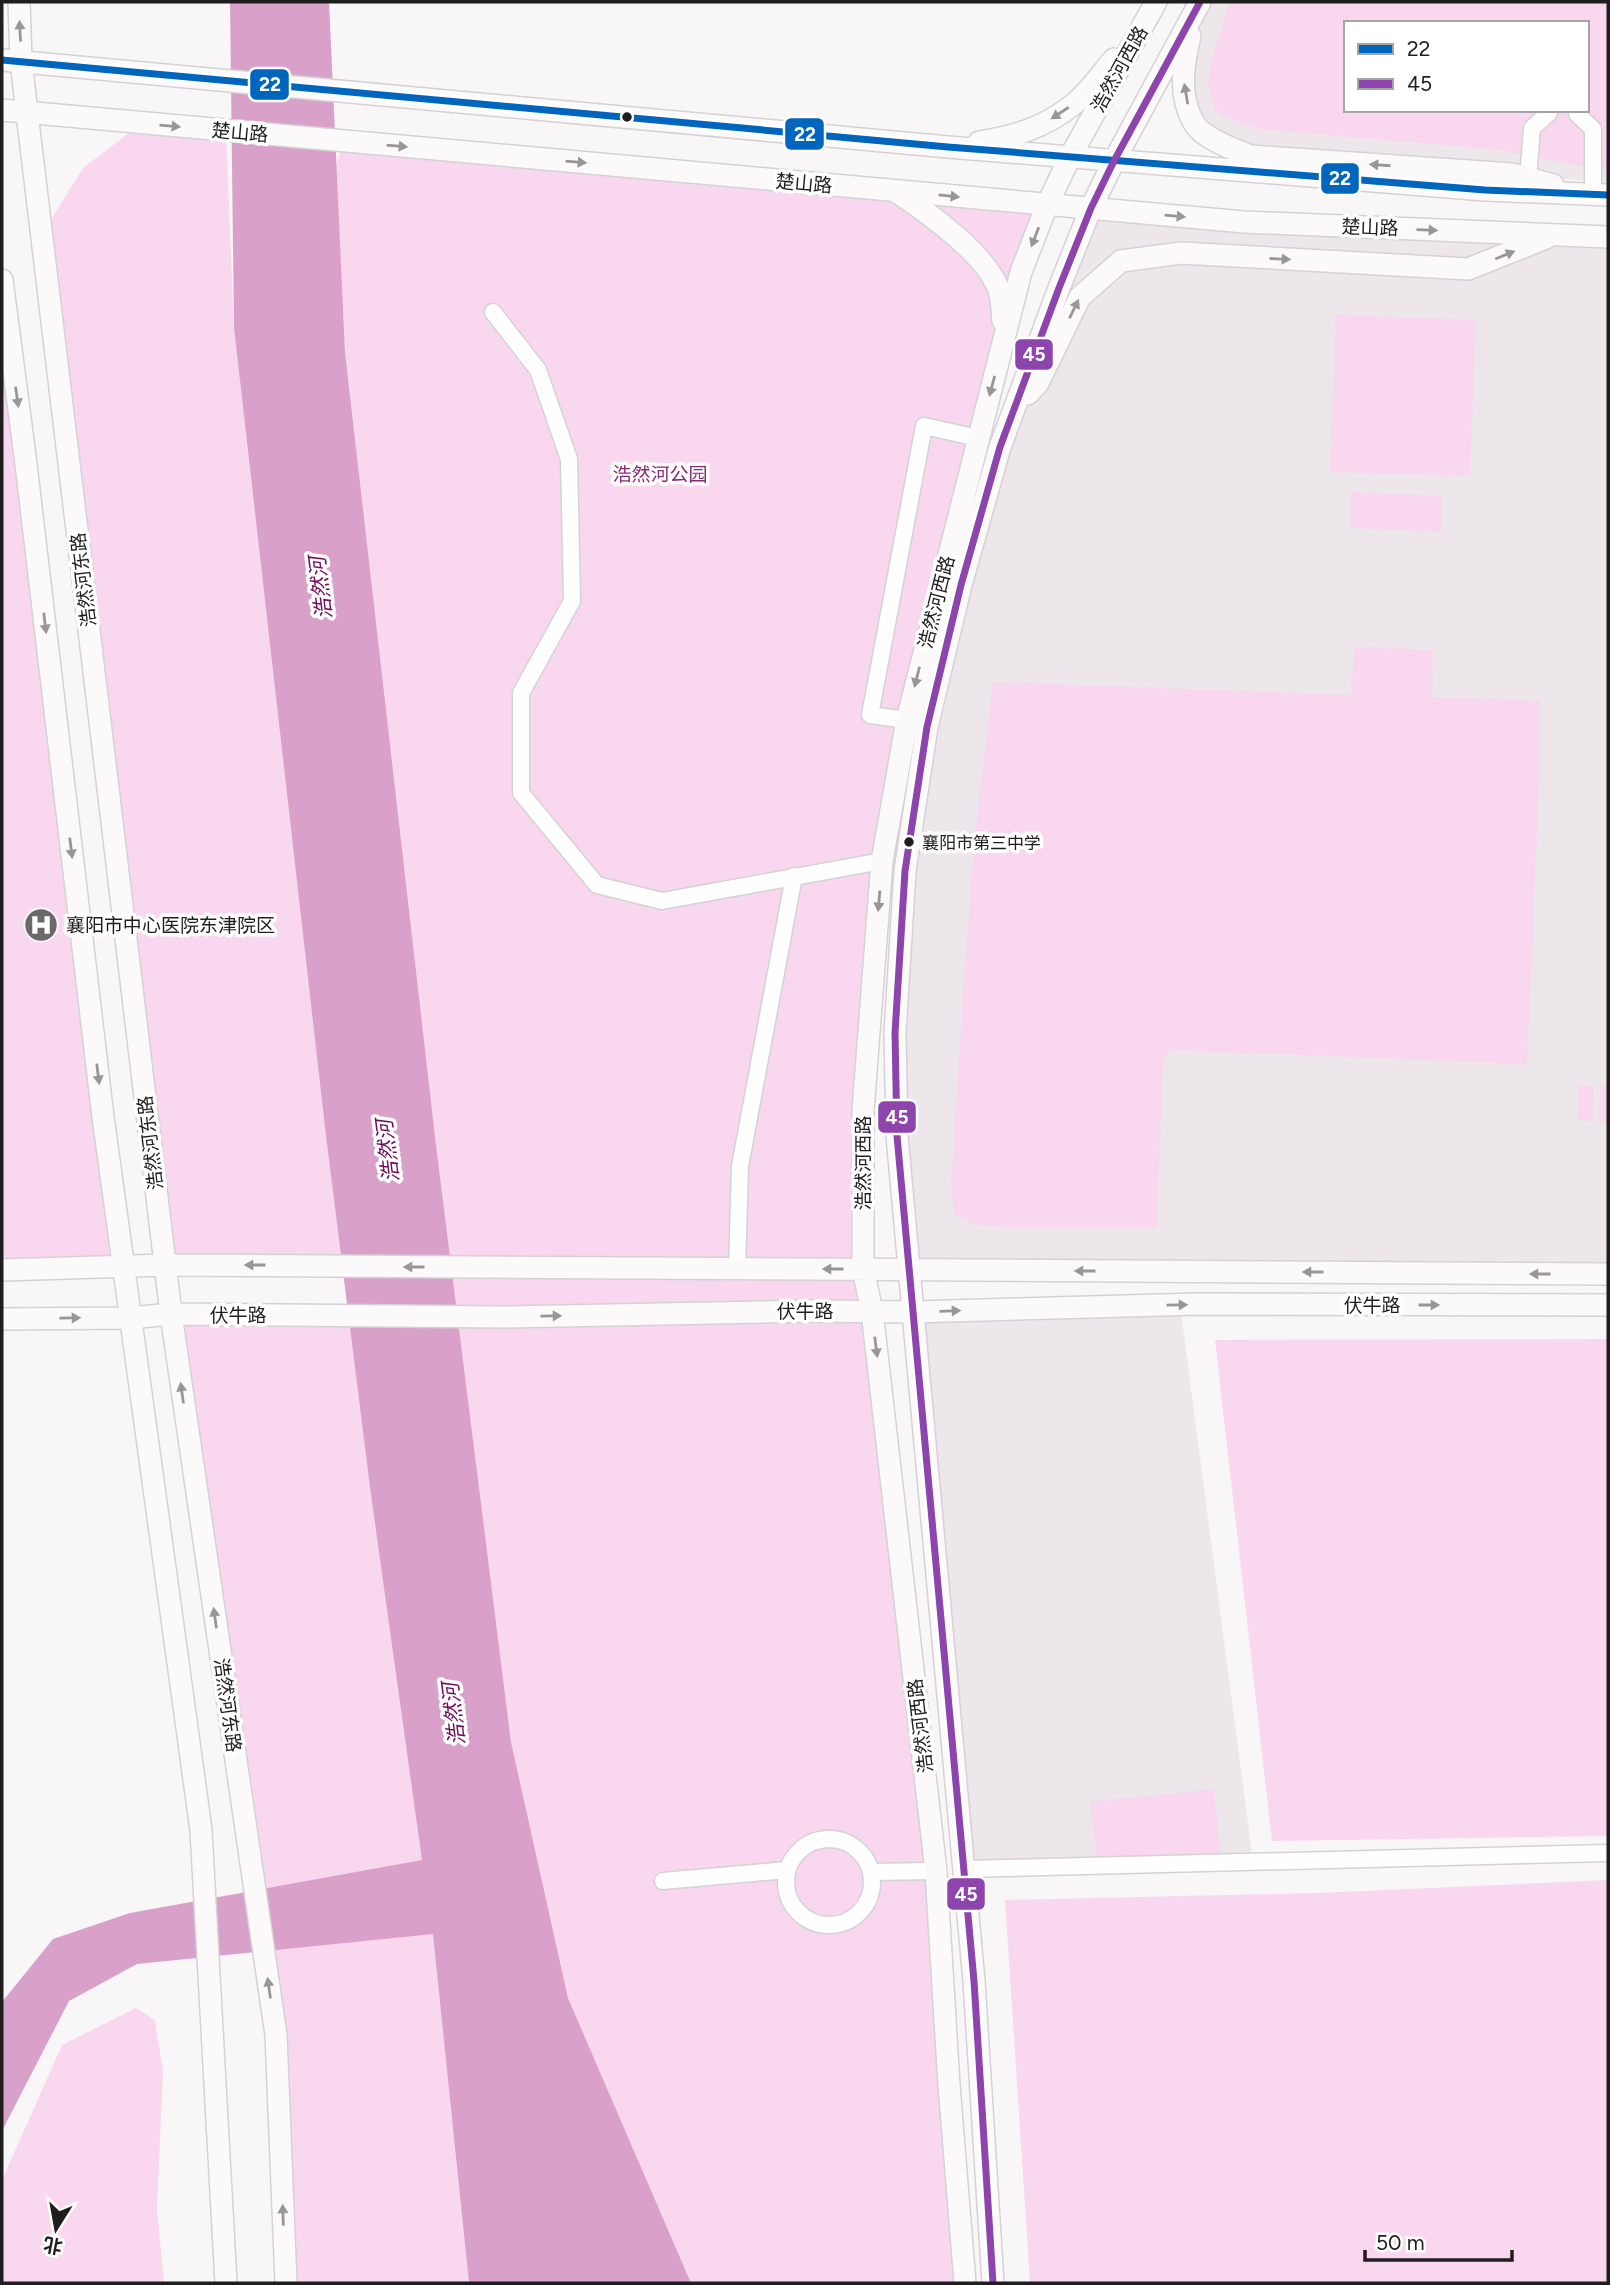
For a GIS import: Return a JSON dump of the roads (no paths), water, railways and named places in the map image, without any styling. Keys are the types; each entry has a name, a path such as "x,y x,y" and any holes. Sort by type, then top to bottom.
{"street":[{"name":"浩然河东路","path":"19,2 12,60 27,113 171,1314 276,2035 286,2283"},
{"name":"浩然河西路","path":"965,2283 948,2085 936,1871 872,1311 863,1269 863,1111 882,861 907,720 1021,272 1047,205 1070,157 1156,2"},
{"path":"1198,5 1184,62 1184,94 1195,125 1223,146 1251,156 1512,174 1600,195"},
{"name":"浩然河西路","path":"993,2283 974,1981 897,1136 895,1032 905,871 927,727 961,585 1000,447 1091,208 1198,5"},
{"path":"948,147 1016,136 1042,125 1075,103 1141,29"},
{"path":"12,60 948,147 1485,190 1600,195"},
{"name":"楚山路","path":"2,110 1244,222 1608,237"},
{"path":"1528,178 1532,128 1549,112 1577,112 1594,130 1600,195"},
{"path":"895,191 935,218 966,245 989,272 1000,292 1005,335"},
{"path":"1014,408 1038,383 1080,296 1121,261 1181,253 1468,270 1553,235"},
{"path":"2,281 27,470 103,1117 201,1830 226,2283"},
{"path":"494,312 538,370 569,459 572,601 521,693 521,793 597,885 662,901 882,861"},
{"path":"907,720 870,715 924,425 978,438"},
{"path":"737,1269 740,1166 794,876"},
{"path":"2,1270 165,1265 1608,1274"},
{"name":"伏牛路","path":"2,1319 130,1318 171,1314 483,1317 913,1312 1198,1304 1608,1305"},
{"path":"830,1838 844,1841 857,1848 866,1859 872,1872 871,1894 860,1912 848,1921 827,1925 807,1919 796,1910 788,1898 785,1884 787,1870 793,1857 803,1846 830,1838"},
{"path":"963,1869 1608,1853"},
{"path":"663,1881 787,1870"},
{"path":"872,1872 936,1871"}],"water":[{"name":"浩然河","path":"230,2 329,2 345,352 436,1145 511,1742 568,1998 691,2283 469,2283 433,1934 137,1964 69,2001 2,2131 2,2002 53,1939 130,1913 422,1860 371,1495 326,1136 234,328"}],"place":[{"name":"襄阳市第三中学","path":"909,842"},
{"name":"襄阳市中心医院东津院区","path":"41,925"}],"park label":[{"name":"浩然河公园","path":"660,474"}]}
